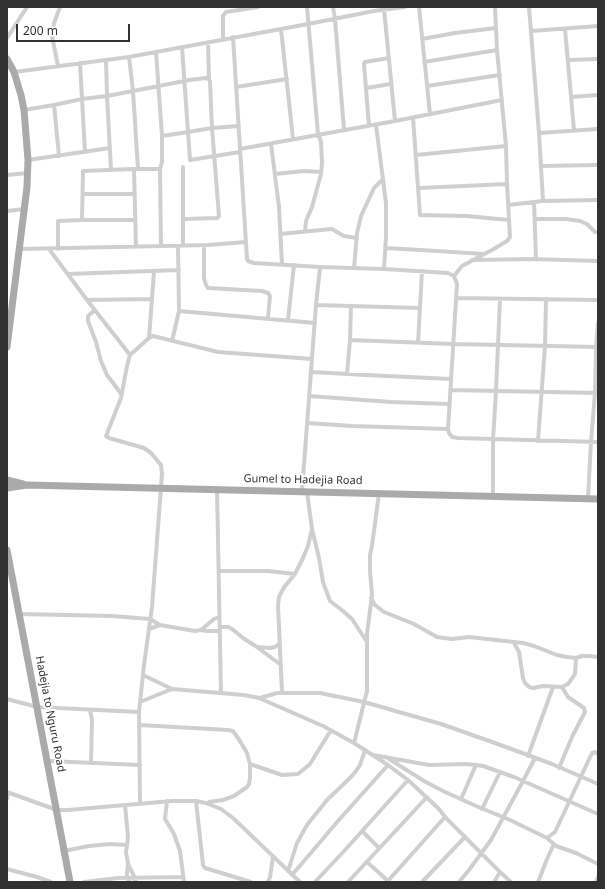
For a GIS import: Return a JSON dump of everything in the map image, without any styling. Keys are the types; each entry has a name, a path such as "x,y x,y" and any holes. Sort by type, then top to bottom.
{"main road":[{"path":"7,59 19,85 24,110 28,160 25,209 7,347"},
{"path":"7,480 27,485"},
{"name":"Gumel to Hadejia Road","path":"7,488 27,485 598,499"},
{"name":"Hadejia to Nguru Road","path":"7,550 70,882"}],"street":[{"path":"7,38 27,7"},
{"path":"58,66 52,36 54,23 60,7"},
{"path":"223,39 223,16 226,12 258,7"},
{"path":"305,231 306,221 312,207 322,163 321,142 318,134 307,7"},
{"path":"333,7 344,130"},
{"path":"14,72 129,57 384,9 404,7"},
{"path":"419,7 430,114"},
{"path":"454,276 462,266 510,237 506,146 497,50 495,7"},
{"path":"529,7 543,201"},
{"path":"384,9 395,121"},
{"path":"531,31 598,26"},
{"path":"281,28 293,139"},
{"path":"422,39 496,28"},
{"path":"565,28 574,130"},
{"path":"233,37 248,261 254,263 320,267 422,271 448,273 454,276 457,284 448,429 452,437 493,440 598,442"},
{"path":"184,219 217,218 219,216 212,128 208,42"},
{"path":"182,47 190,160 215,157 318,134 376,125 502,100"},
{"path":"424,62 497,50"},
{"path":"156,52 162,136 162,162 160,170 160,246"},
{"path":"129,57 133,91 136,169 134,194 136,247"},
{"path":"369,126 364,64 365,62 389,58"},
{"path":"568,60 598,59"},
{"path":"106,60 111,170"},
{"path":"80,63 85,152"},
{"path":"427,86 500,75"},
{"path":"24,110 184,81 206,78 209,79"},
{"path":"236,87 287,80"},
{"path":"366,88 391,84"},
{"path":"571,97 598,95"},
{"path":"54,105 58,156"},
{"path":"413,118 420,215 466,216 509,220"},
{"path":"376,125 386,203 386,248 384,269"},
{"path":"162,136 212,128 238,126"},
{"path":"539,133 598,129"},
{"path":"271,144 279,207 282,264"},
{"path":"416,155 506,146"},
{"path":"28,160 110,148"},
{"path":"541,166 598,165"},
{"path":"183,168 183,246"},
{"path":"82,220 83,171 136,169 160,170"},
{"path":"275,174 304,171 321,172"},
{"path":"7,175 28,172"},
{"path":"354,268 361,216 374,188 383,179"},
{"path":"419,188 507,184"},
{"path":"83,194 134,194"},
{"path":"508,206 543,201 598,200"},
{"path":"534,202 536,259"},
{"path":"7,211 25,209"},
{"path":"535,219 566,219 580,221 598,232"},
{"path":"58,249 58,221 135,220"},
{"path":"280,234 332,229 344,236 357,238"},
{"path":"20,249 183,246 246,242"},
{"path":"204,245 204,278 208,288 262,291 268,293 270,296 268,318"},
{"path":"172,341 179,311 178,246"},
{"path":"386,248 484,254"},
{"path":"50,249 130,355"},
{"path":"472,260 598,260"},
{"path":"288,320 294,265"},
{"path":"320,267 307,423 304,492 323,582 330,601 343,610 352,620 367,643"},
{"path":"68,274 179,270"},
{"path":"149,338 154,271"},
{"path":"418,343 422,271"},
{"path":"456,298 598,300"},
{"path":"87,300 152,299"},
{"path":"492,496 493,440 500,299"},
{"path":"538,441 545,346 546,299"},
{"path":"316,305 420,308"},
{"path":"347,374 351,306"},
{"path":"95,310 88,316 88,321 107,375 122,395"},
{"path":"179,311 315,323"},
{"path":"588,498 590,442 596,393 598,322"},
{"path":"140,804 139,712 150,619 162,474 161,466 151,453 144,448 106,436 122,395 130,355 153,336 218,352 312,358"},
{"path":"350,340 597,347"},
{"path":"311,372 451,379"},
{"path":"450,390 596,393"},
{"path":"309,396 391,402 449,404"},
{"path":"307,423 367,427 448,429"},
{"path":"217,489 221,693"},
{"path":"354,743 367,691 367,643 371,597 370,555 379,493"},
{"path":"282,693 278,605 279,597 285,586 295,574 303,558 308,546 312,529"},
{"path":"219,571 268,571 295,574"},
{"path":"371,597 375,605 384,612 414,624 437,637 452,639 469,637 534,646 557,655 576,658 582,656 598,657"},
{"path":"20,614 112,616 150,619 160,625 195,631 207,631 228,627 281,665"},
{"path":"201,630 214,619 219,617"},
{"path":"149,629 160,625"},
{"path":"257,647 275,647 280,642"},
{"path":"514,643 519,652 525,683 533,688 543,686 562,687 568,684 575,674 576,658"},
{"path":"143,675 172,689 244,695 259,698 331,730 365,750 408,780 427,797 500,872 512,882"},
{"path":"528,756 553,687"},
{"path":"560,768 572,737 585,712 584,708 568,698 562,687"},
{"path":"140,702 172,689"},
{"path":"259,698 277,693 320,693 364,702 440,724 534,758 598,784"},
{"path":"7,699 38,707 139,712"},
{"path":"90,710 92,720 91,763"},
{"path":"139,725 233,731 247,753 250,764 249,784 234,796 223,800 206,803"},
{"path":"250,764 282,775 298,774 310,764 331,730"},
{"path":"288,871 297,843 307,825 327,800 356,771 360,765 365,750"},
{"path":"547,838 555,832 592,753 595,752 598,754"},
{"path":"371,754 428,764 476,765 523,781 598,814"},
{"path":"386,757 424,781 461,800 504,817 547,838 554,844 598,864"},
{"path":"458,882 482,854 491,840 534,758"},
{"path":"48,761 140,765"},
{"path":"292,875 388,765"},
{"path":"461,800 476,765"},
{"path":"482,809 500,772"},
{"path":"315,882 408,780"},
{"path":"7,799 8,792 57,810 167,802 196,801 206,803 221,809 233,818 300,882"},
{"path":"348,882 427,797"},
{"path":"196,801 203,865 205,868 251,882"},
{"path":"84,882 118,878 129,880 184,880 177,840 165,819 167,802"},
{"path":"125,805 128,836 126,852 128,864 135,880"},
{"path":"367,862 387,882 445,817"},
{"path":"362,831 379,848"},
{"path":"422,882 465,837"},
{"path":"64,850 110,844 127,846"},
{"path":"538,882 554,844"},
{"path":"268,882 273,857"},
{"path":"128,864 129,880"},
{"path":"7,869 51,882"},
{"path":"494,882 500,872"},
{"path":"596,882 598,877"}]}
